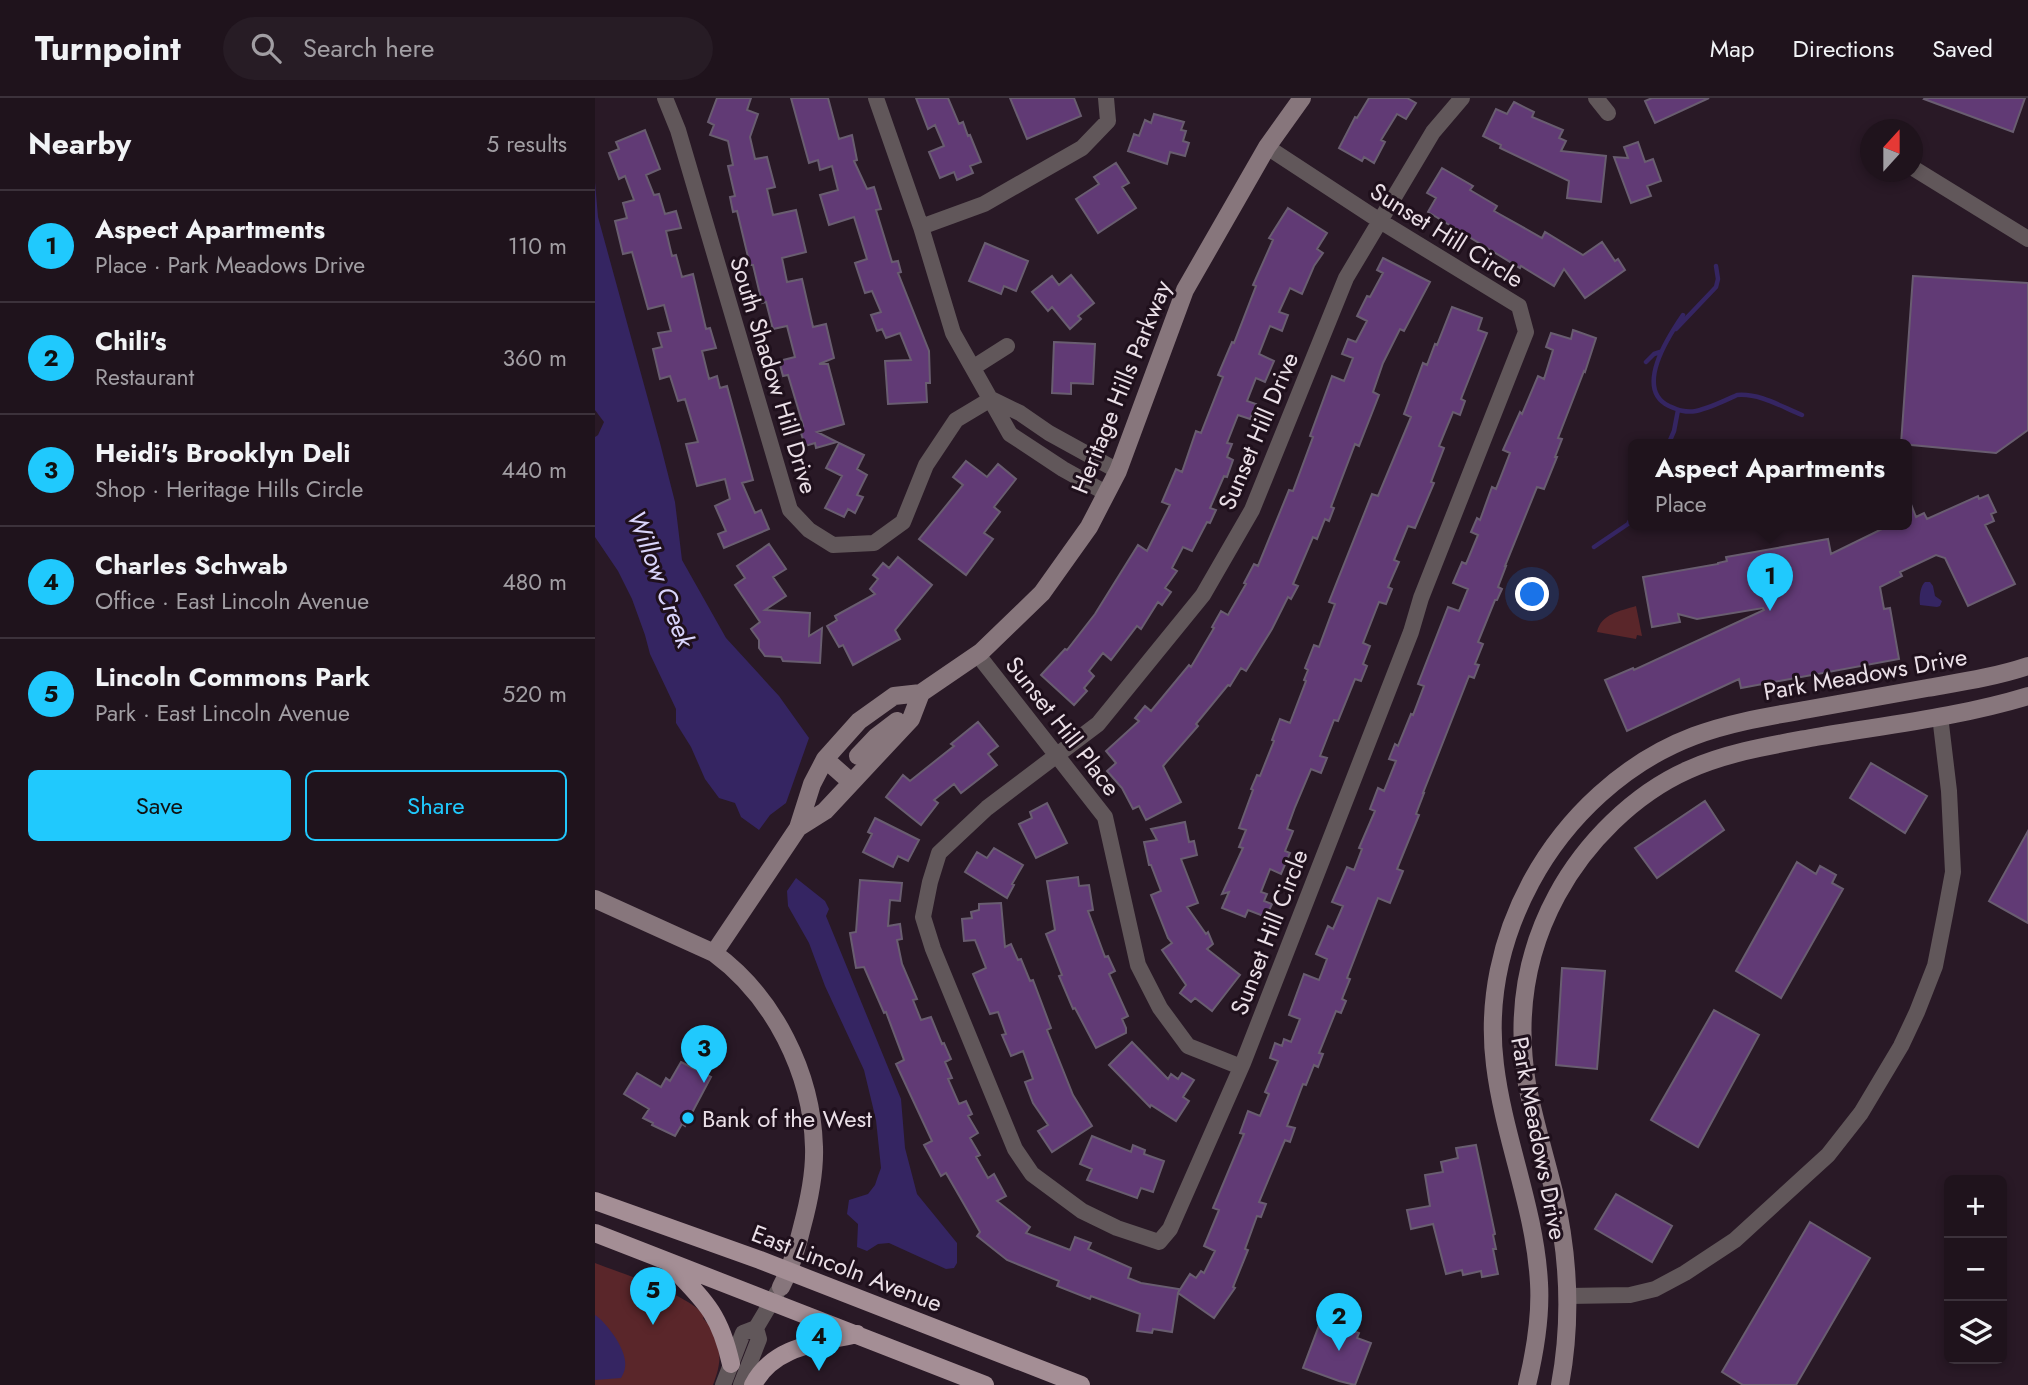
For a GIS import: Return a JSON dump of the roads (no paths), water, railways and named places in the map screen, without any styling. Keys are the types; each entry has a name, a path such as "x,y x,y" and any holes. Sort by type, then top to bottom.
{"main road":[{"name":"Heritage Hills Parkway","path":"798,828 825,810 853,765 876,737 918,700 978,655 1042,593 1089,527 1118,471 1185,290 1267,147 1302,98"},
{"name":"Park Meadows Drive","path":"1527,1385 1534,1356 1539,1283 1532,1228 1495,1064 1493,1010 1505,945 1520,904 1558,839 1593,801 1625,775 1658,752 1694,736 1774,715 1966,681 2028,666"},
{"name":"Heritage Hills Parkway","path":"714,953 798,828 812,784 825,759 859,721 894,696 918,700"},
{"name":"Park Meadows Drive","path":"1560,1385 1567,1332 1568,1296 1563,1237 1527,1084 1522,1038 1524,989 1532,953 1546,915 1581,856 1612,822 1658,786 1688,770 1723,757 1768,745 1940,716 2028,696"},
{"name":"Heritage Hills Parkway","path":"853,765 911,719 918,700"},
{"path":"825,759 853,765 849,732"},
{"path":"595,899 714,953 731,965 772,1014 796,1060 809,1102 814,1147 813,1173 810,1195 781,1287"},
{"name":"East Lincoln Avenue","path":"595,1200 781,1287 857,1334 985,1385"},
{"name":"East Lincoln Avenue","path":"595,1233 666,1261 781,1287 1081,1385"},
{"path":"666,1261 714,1313 722,1328 731,1364"},
{"path":"753,1385 772,1361 788,1351 857,1334"}],"street":[{"name":"South Shadow Hill Drive","path":"665,98 678,130 790,510 810,530 833,545 874,543 884,536 903,522 926,465 956,420 991,399"},
{"path":"876,98 921,227 953,333 1010,434 1063,469 1107,493"},
{"path":"921,227 984,204 1082,148 1108,121 1106,98"},
{"name":"Sunset Hill Drive","path":"1058,755 1098,724 1203,595 1252,510 1346,278 1433,132 1462,98"},
{"path":"1595,98 1608,113"},
{"name":"Sunset Hill Circle","path":"1058,755 987,808 939,853 923,917 933,949 1015,1149 1032,1174 1082,1211 1117,1228 1159,1242 1173,1221 1241,1067 1525,332 1519,306 1380,221 1267,147"},
{"path":"1923,174 2028,239"},
{"path":"974,367 1007,346"},
{"path":"991,399 1020,413 1049,433 1118,471"},
{"name":"Sunset Hill Place","path":"978,655 1105,817 1138,965 1160,1008 1188,1046 1241,1067"},
{"path":"1568,1296 1630,1295 1655,1289 1685,1273 1735,1240 1828,1155 1861,1113 1901,1046 1935,966 1953,872 1949,791 1940,716"},
{"path":"723,1385 743,1333 756,1328 781,1287"},
{"path":"741,1385 759,1339 756,1328"}],"water":[{"name":"Willow Creek","path":"595,182 598,217 675,502 682,560 726,638 779,696 809,738 786,803 770,815 759,830 741,817 735,803 719,798 705,779 691,747 676,723 676,709 650,654 632,599 618,571 595,537 595,437 604,422 595,410"},
{"path":"1925,582 1930,582 1933,586 1935,596 1942,601 1940,606 1920,605 1921,589"},
{"path":"796,878 825,901 829,909 826,916 901,1099 905,1148 917,1194 957,1243 957,1263 954,1268 946,1269 889,1243 878,1244 867,1251 857,1247 858,1224 847,1214 849,1200 868,1194 875,1185 881,1168 876,1120 864,1070 825,986 809,943 788,906 787,891"},
{"path":"595,1315 611,1331 623,1353 625,1368 621,1378 595,1380"}],"waterway":[{"path":"1676,329 1716,287 1716,266"},
{"path":"1683,315 1657,362 1654,388 1659,398 1669,406 1692,412 1737,395 1746,395 1771,401 1802,415"},
{"path":"1646,362 1660,352"},
{"path":"1671,439 1678,410"},
{"path":"1594,547 1628,524"}],"place":[{"name":"Aspect Apartments","path":"1770,611"},
{"name":"Heidi's Brooklyn Deli","path":"704,1083"},
{"name":"Bank of the West","path":"688,1118"},
{"name":"Lincoln Commons Park","path":"653,1325"},
{"name":"Chili's","path":"1339,1351"},
{"name":"Charles Schwab","path":"819,1371"}]}
